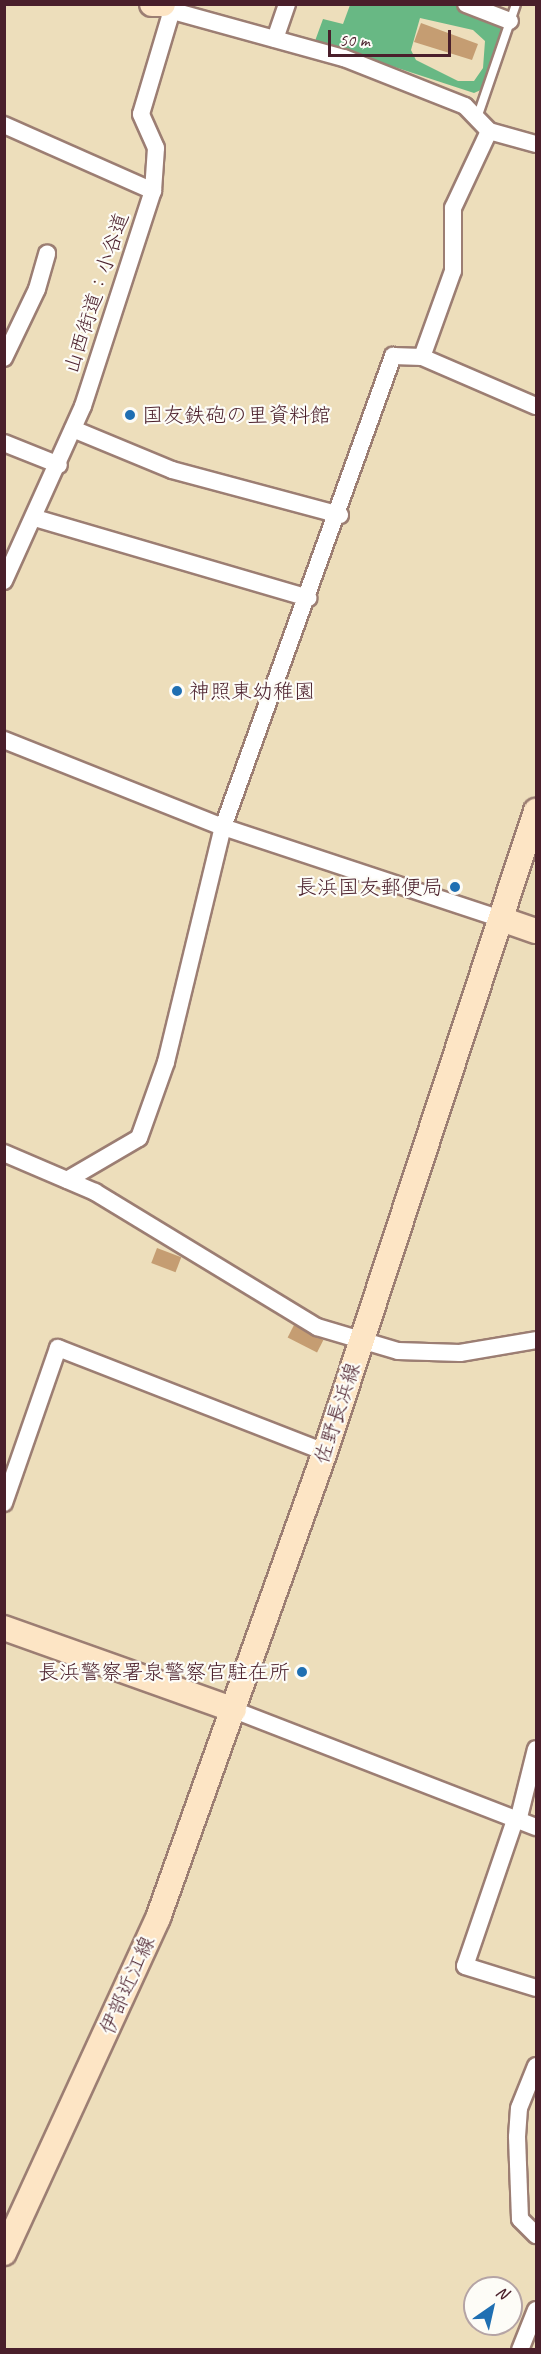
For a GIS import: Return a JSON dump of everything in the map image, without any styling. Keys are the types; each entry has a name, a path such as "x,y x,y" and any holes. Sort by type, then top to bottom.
{"main road":[{"path":"537,811 501,919 537,931"},
{"name":"佐野長浜線","path":"234,1710 325,1452 501,919"},
{"path":"4,1628 234,1710"},
{"name":"伊部近江線","path":"4,2253 158,1918 234,1710"}],"street":[{"path":"275,39 287,4"},
{"path":"466,4 510,21"},
{"path":"162,7 344,58 465,106 489,131 537,144"},
{"name":"山西街道：小谷道","path":"6,570 35,518 73,429 153,191 156,148 141,114 162,7"},
{"path":"4,125 153,191"},
{"path":"422,357 453,271 453,208 489,131"},
{"path":"4,358 37,289 47,254"},
{"path":"68,1180 139,1138 166,1062 223,827 340,515 393,356 422,357 537,406"},
{"path":"73,429 172,470 340,515"},
{"path":"4,443 59,465"},
{"path":"35,518 309,598"},
{"path":"4,740 223,827 501,919"},
{"path":"4,1153 68,1180 317,1327 398,1352 460,1353 537,1340"},
{"path":"4,1503 58,1348 325,1452"},
{"path":"234,1710 537,1827"},
{"path":"537,1749 517,1820 465,1966 537,1989"},
{"path":"537,2066 519,2109 517,2137 520,2219 537,2235"},
{"path":"520,2349 537,2310"}],"lane":[{"path":"476,118 516,4"}],"green space":[{"path":"350,5 477,5 511,16 483,89 474,93 315,41 323,19 343,24","holes":["420,18 473,30 485,41 483,68 474,81 458,81 416,60 411,50"]}],"building":[{"path":"421,23 478,44 472,60 414,42"},
{"path":"157,1248 181,1257 176,1272 151,1263"},
{"path":"294,1325 323,1340 317,1352 288,1337"}],"place":[{"name":"国友鉄砲の里資料館","path":"130,415"},
{"name":"神照東幼稚園","path":"177,691"},
{"name":"長浜国友郵便局","path":"455,887"},
{"name":"長浜警察署泉警察官駐在所","path":"302,1672"}]}
